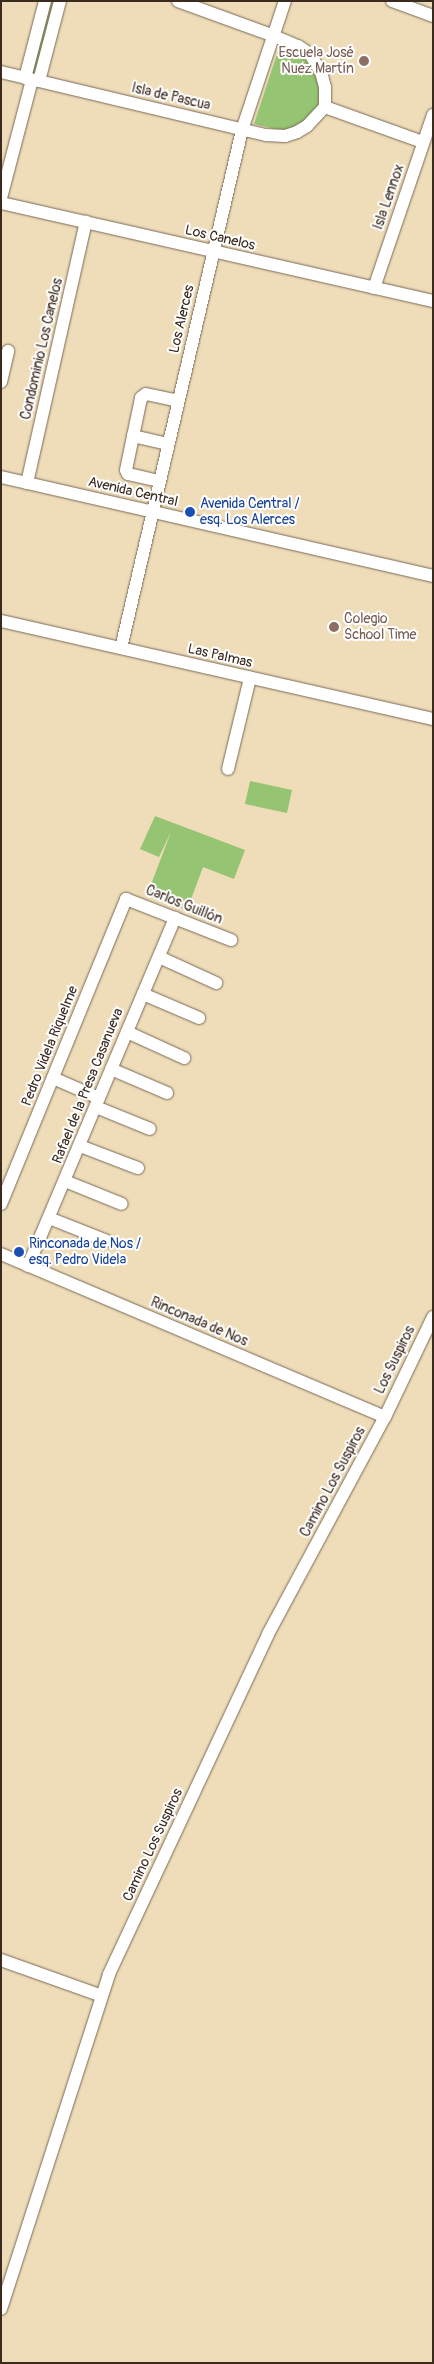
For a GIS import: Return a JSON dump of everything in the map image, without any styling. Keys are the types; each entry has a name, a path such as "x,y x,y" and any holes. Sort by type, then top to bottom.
{"street":[{"path":"32,80 45,1"},
{"path":"1,198 32,80 60,1"},
{"path":"178,1 298,46 310,54 323,80 324,107 424,142"},
{"name":"Los Alerces","path":"121,648 242,130 285,1"},
{"path":"392,1 433,16"},
{"name":"Isla de Pascua","path":"1,72 266,135 285,136 306,126 324,107"},
{"name":"Isla Lennox","path":"374,288 433,115"},
{"name":"Los Canelos","path":"1,202 433,301"},
{"name":"Condominio Los Canelos","path":"27,483 86,222"},
{"path":"1,382 8,351"},
{"path":"159,481 126,472 133,436 143,394 178,401"},
{"path":"133,436 168,444"},
{"name":"Avenida Central","path":"1,477 433,576"},
{"name":"Las Palmas","path":"1,621 433,719"},
{"path":"228,769 250,678"},
{"name":"Carlos Guillón","path":"126,898 231,940"},
{"name":"Pedro Videla Riquelme","path":"1,1204 126,898"},
{"name":"Rafael de la Presa Casanueva","path":"28,1266 50,1218 175,918"},
{"path":"159,958 216,983"},
{"path":"143,994 199,1018"},
{"path":"127,1032 184,1058"},
{"path":"112,1069 167,1093"},
{"path":"53,1078 97,1103 150,1129"},
{"path":"80,1146 138,1168"},
{"path":"65,1181 122,1204"},
{"path":"50,1218 107,1241"},
{"name":"Rinconada de Nos","path":"1,1254 385,1417"},
{"name":"Los Suspiros","path":"385,1417 433,1317"},
{"name":"Camino Los Suspiros","path":"1,2309 109,1974 268,1634 385,1417"},
{"path":"1,1960 102,1996"}],"green space":[{"path":"49,1 56,1 37,73 31,72"},
{"path":"280,45 307,61 314,69 322,100 315,113 293,130 279,130 254,124"},
{"path":"250,781 292,790 287,813 245,804"},
{"path":"155,816 245,850 234,879 203,867 187,910 147,895 171,832 159,857 140,849"}],"place":[{"name":"Escuela José Nuez Martín","path":"364,61"},
{"name":"Avenida Central / esq. Los Alerces","path":"190,512"},
{"name":"Colegio School Time","path":"334,627"},
{"name":"Rinconada de Nos / esq. Pedro Videla","path":"19,1252"}]}
